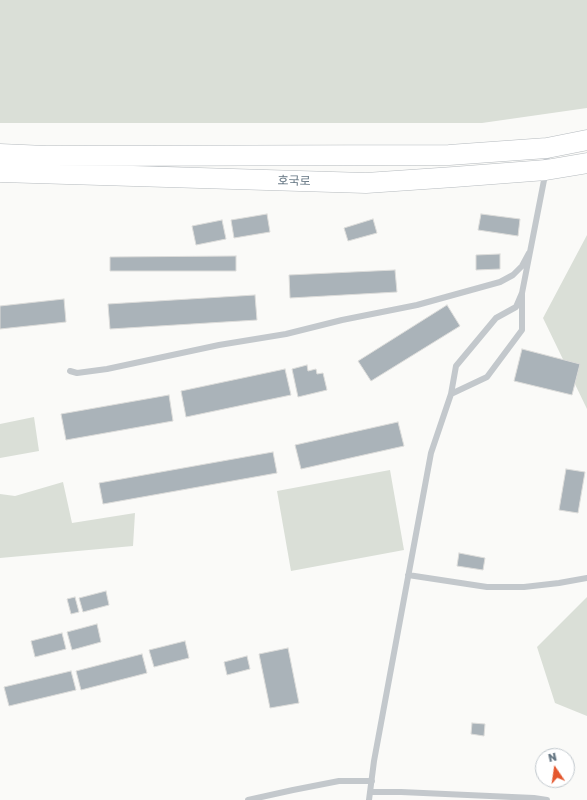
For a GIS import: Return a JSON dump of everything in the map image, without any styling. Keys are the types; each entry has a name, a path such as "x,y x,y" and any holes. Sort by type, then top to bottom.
{"main road":[{"path":"0,154 46,156 449,155 547,148 587,140"},
{"name":"호국로","path":"0,172 366,182 546,170 587,163"}],"lane":[{"path":"451,394 487,377 522,330 522,293 546,170 547,148"},
{"path":"70,371 77,373 107,369 219,345 286,334 417,304 500,282 513,275 522,266 529,253"},
{"path":"370,800 374,761 431,453 451,394 456,366 496,318 516,307 522,293"},
{"path":"408,575 487,587 524,587 587,578"},
{"path":"248,800 339,781 372,781"},
{"path":"370,792 534,798 547,800"}],"shaded area":[{"path":"0,0 587,0 587,108 482,123 0,123"},
{"path":"587,235 587,409 543,318"},
{"path":"34,417 39,451 0,458 0,424"},
{"path":"390,470 404,550 291,571 277,491"},
{"path":"63,482 72,523 135,513 133,546 0,558 0,494 15,496"},
{"path":"587,597 587,716 555,703 537,647"}],"building":[{"path":"267,214 270,232 234,238 231,220"},
{"path":"481,214 520,219 518,236 478,230"},
{"path":"373,219 377,233 348,241 344,228"},
{"path":"222,220 226,239 196,245 192,226"},
{"path":"500,254 500,269 476,270 476,255"},
{"path":"236,256 236,271 110,271 110,257"},
{"path":"395,270 397,292 290,298 289,275"},
{"path":"255,295 257,320 110,329 108,304"},
{"path":"64,299 66,322 0,329 0,306"},
{"path":"447,305 460,326 371,381 358,361"},
{"path":"522,349 580,364 572,395 514,381"},
{"path":"307,365 308,371 316,369 317,374 323,373 327,390 298,397 292,369"},
{"path":"285,369 291,395 186,417 181,391"},
{"path":"169,395 173,421 66,440 61,414"},
{"path":"398,422 404,446 301,469 295,445"},
{"path":"273,452 277,473 103,504 99,483"},
{"path":"566,469 585,472 578,513 559,510"},
{"path":"459,553 485,558 483,570 457,566"},
{"path":"106,591 109,605 83,612 79,598"},
{"path":"75,597 79,612 71,614 67,599"},
{"path":"97,624 101,642 72,650 67,632"},
{"path":"62,633 66,649 35,657 31,641"},
{"path":"185,641 189,658 154,667 149,650"},
{"path":"288,648 299,703 270,708 259,654"},
{"path":"142,654 147,673 81,690 76,671"},
{"path":"247,656 250,669 227,675 224,662"},
{"path":"71,671 76,690 9,706 4,687"},
{"path":"472,723 485,724 484,736 471,734"}]}
